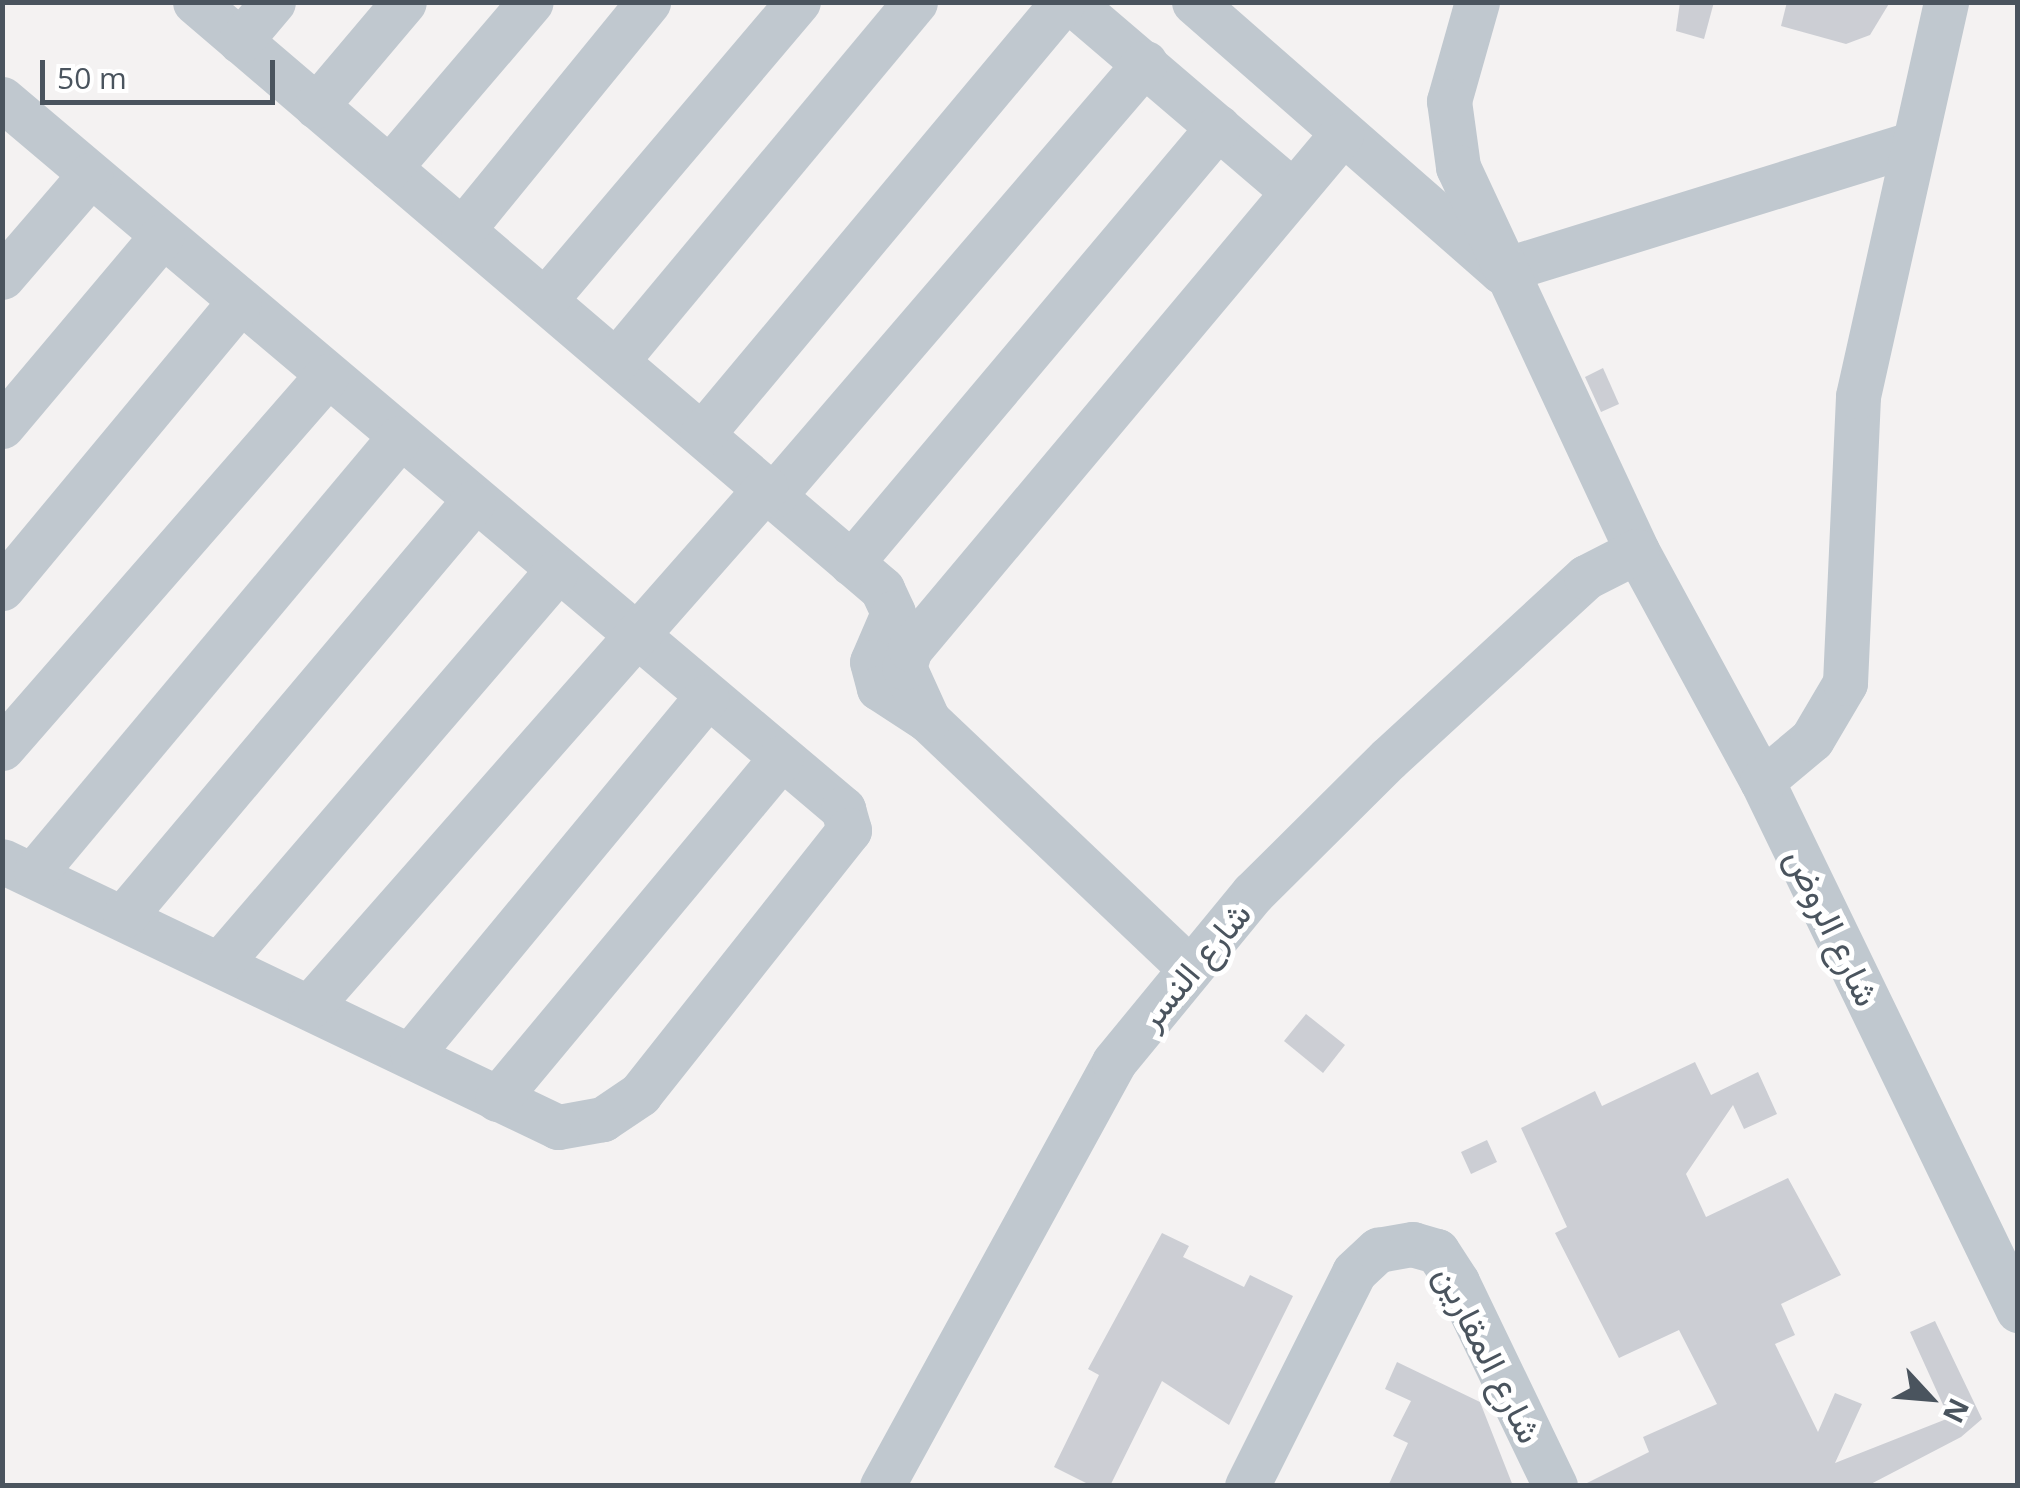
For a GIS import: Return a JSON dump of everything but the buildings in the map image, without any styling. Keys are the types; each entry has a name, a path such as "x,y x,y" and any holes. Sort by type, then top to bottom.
{"street":[{"path":"195,2 928,627"},
{"path":"240,41 272,2"},
{"path":"316,106 404,2"},
{"path":"390,168 532,2"},
{"path":"463,229 648,2"},
{"path":"544,300 798,2"},
{"path":"616,361 915,2"},
{"path":"702,434 1063,2"},
{"path":"1071,2 1291,190"},
{"path":"1194,2 1341,136 1501,270 1908,145"},
{"name":"شارع الروض","path":"1477,2 1456,68 1450,134 1501,270 1637,551 1762,781 2018,1310"},
{"path":"1762,781 1812,740 1845,683 1858,396 1908,145 1946,2"},
{"path":"670,664 686,615 774,496 1145,63"},
{"path":"5,107 90,174 326,376 472,503 843,809 850,830 640,1094 603,1119 558,1127 19,866 398,439"},
{"path":"851,563 1218,127"},
{"path":"928,720 904,667 928,627 1291,190 1341,136"},
{"path":"2,278 90,174"},
{"path":"2,426 162,236"},
{"path":"2,588 240,303"},
{"path":"2,748 326,376"},
{"path":"310,1006 631,633 774,496"},
{"path":"125,915 472,503"},
{"name":"شارع النسر","path":"882,1486 1114,1062 1190,969 1388,759 1586,577 1637,551"},
{"path":"222,962 556,572"},
{"path":"892,600 872,676 928,720 1190,969"},
{"path":"412,1053 708,698"},
{"path":"497,1098 781,758"},
{"name":"شارع المقارين","path":"1248,1486 1354,1272 1378,1250 1412,1244 1437,1251 1457,1282 1555,1486"}]}
